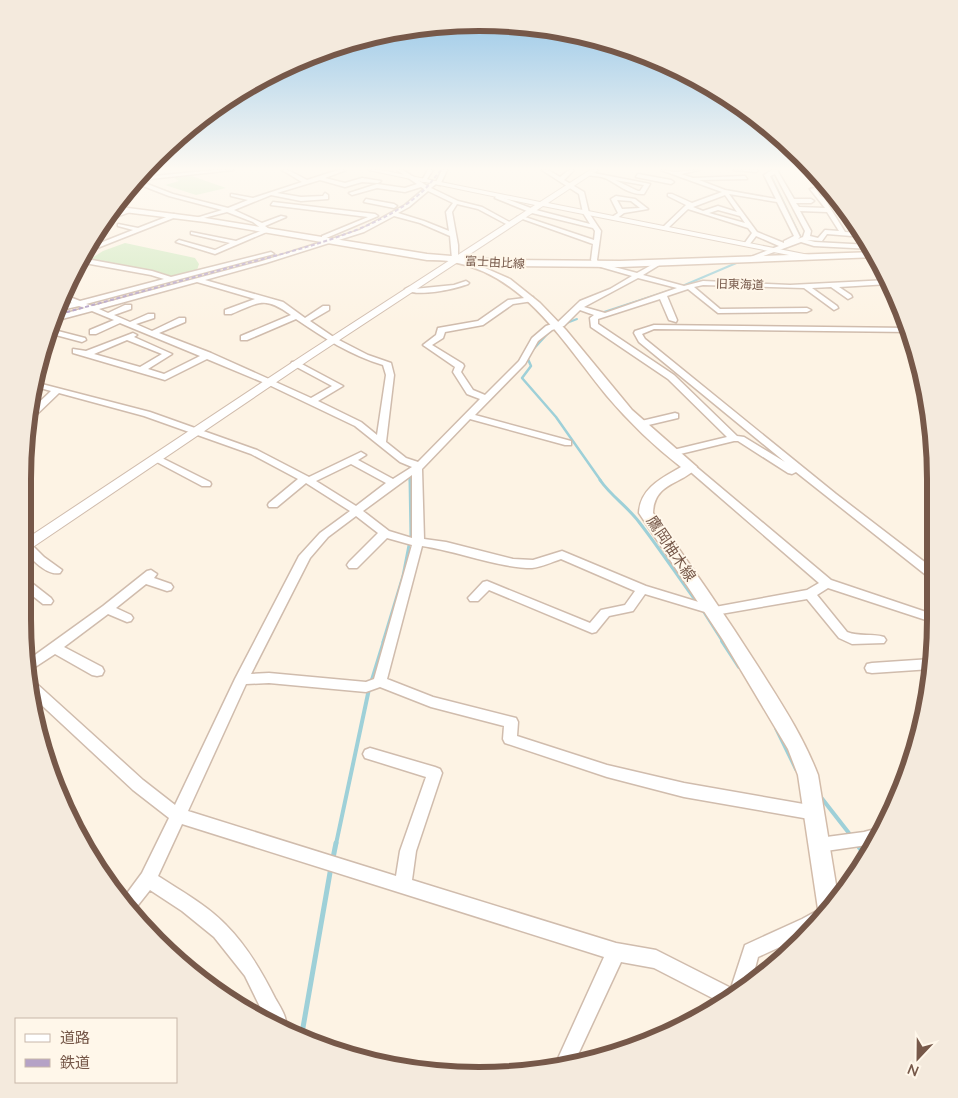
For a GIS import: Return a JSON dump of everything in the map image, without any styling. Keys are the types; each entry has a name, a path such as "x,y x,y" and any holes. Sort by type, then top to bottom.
{"main road":[{"name":"富士由比線","path":"215,221 265,228 329,242 455,259 531,264 659,263 867,255"},
{"path":"455,259 507,281 530,299 558,326 610,392 640,424 690,467"},
{"name":"鷹岡柚木線","path":"690,467 648,496 645,505 646,513 715,611 801,755 808,775 828,900"}],"street":[{"path":"97,246 161,221"},
{"path":"251,221 265,228"},
{"path":"179,242 215,252 276,221"},
{"path":"65,307 260,256 318,239 362,221"},
{"path":"62,317 264,262 362,231 381,221"},
{"path":"419,221 453,235"},
{"path":"451,221 455,259"},
{"path":"502,221 510,224"},
{"path":"31,543 295,364 514,221"},
{"path":"532,221 596,243"},
{"path":"569,221 596,227"},
{"path":"592,221 598,231 596,264"},
{"path":"631,221 809,257"},
{"path":"665,228 673,221"},
{"path":"731,221 751,227"},
{"path":"747,221 755,233 783,245 803,239 820,240 825,232 854,234"},
{"path":"750,259 774,250 797,236 790,221"},
{"path":"803,221 808,230 803,239"},
{"path":"836,221 844,233"},
{"path":"120,225 139,230"},
{"path":"193,233 236,243"},
{"path":"746,244 755,233"},
{"path":"190,245 208,236"},
{"path":"803,239 814,244 862,246"},
{"path":"260,256 268,260"},
{"path":"88,261 152,273 171,279"},
{"path":"132,901 148,880 242,679 305,556 324,536 356,510 392,483 417,468 522,362 535,340 549,328 558,326 583,303 659,263"},
{"name":"旧東海道","path":"596,264 686,287 703,283 834,286 882,283"},
{"path":"199,280 280,304 332,340 365,357 387,363 390,375 381,442"},
{"path":"409,289 413,292 454,287 466,282"},
{"path":"805,286 834,308"},
{"path":"834,286 848,297"},
{"path":"578,307 600,315 606,315 686,287 718,311 807,310"},
{"path":"664,296 673,320"},
{"path":"69,299 208,355 358,424 403,460 417,468"},
{"path":"228,312 262,299"},
{"path":"486,398 470,392 457,372 460,366 427,345 440,336 442,330 480,323 510,302 530,299"},
{"path":"632,306 633,312 641,313"},
{"path":"108,315 128,307"},
{"path":"305,321 326,308"},
{"path":"600,315 594,318 594,325 671,377 734,438"},
{"path":"130,324 151,316"},
{"path":"244,338 296,316"},
{"path":"93,332 121,320"},
{"path":"86,354 182,320"},
{"path":"901,330 654,328 638,333 642,340 832,496 927,570"},
{"path":"56,333 82,340"},
{"path":"128,338 168,354 141,370"},
{"path":"76,351 165,377 208,355"},
{"path":"295,364 339,386 310,402"},
{"path":"42,386 147,414 254,452 307,480 356,510 385,533 405,540 446,546 513,563 534,564 562,555 642,589 715,611 810,594 827,583"},
{"path":"37,409 58,389"},
{"path":"468,416 568,443"},
{"path":"640,424 675,416"},
{"path":"672,453 734,438 741,439 832,496"},
{"path":"273,505 307,480 361,456"},
{"path":"156,458 206,484"},
{"path":"351,460 392,483"},
{"path":"690,467 827,583 927,616"},
{"path":"375,684 418,542 417,468"},
{"path":"353,565 385,533"},
{"path":"31,551 40,560 56,570"},
{"path":"34,663 108,609 148,577 167,587"},
{"path":"474,598 487,585 592,629 605,613 629,608 642,589"},
{"path":"31,588 47,601"},
{"path":"810,594 843,635 852,639 880,640"},
{"path":"108,609 127,618"},
{"path":"54,647 97,671"},
{"path":"872,668 924,664"},
{"path":"242,679 269,678 375,684 431,702 511,722 510,739 607,771 684,790 814,813"},
{"path":"38,693 138,785 177,815 616,952 656,959 724,994"},
{"path":"370,754 435,772 408,851 403,886"},
{"path":"819,845 868,841"},
{"path":"148,880 188,905 220,931 251,970 275,1018"},
{"path":"743,980 752,951 805,927"},
{"path":"567,1058 616,952"}],"green space":[{"path":"125,243 195,258 199,264 197,270 170,277 89,260 103,251"}],"waterway":[{"path":"793,221 800,236"},
{"path":"752,257 781,245"},
{"path":"680,287 741,261"},
{"path":"601,313 674,289"},
{"path":"564,324 577,319"},
{"path":"530,353 551,330"},
{"path":"531,352 527,357 531,366 522,378 556,417 601,481"},
{"path":"410,466 410,480"},
{"path":"383,642 403,576 411,535 410,480"},
{"path":"600,480 639,522 698,604"},
{"path":"702,609 723,642"},
{"path":"371,683 384,641"},
{"path":"722,641 739,667"},
{"path":"336,844 369,689"},
{"path":"776,728 796,769"},
{"path":"820,796 852,837"},
{"path":"333,858 336,843"},
{"path":"857,844 862,851"},
{"path":"302,1031 331,867"}],"railway":[{"path":"63,313 324,242 375,221"}]}
